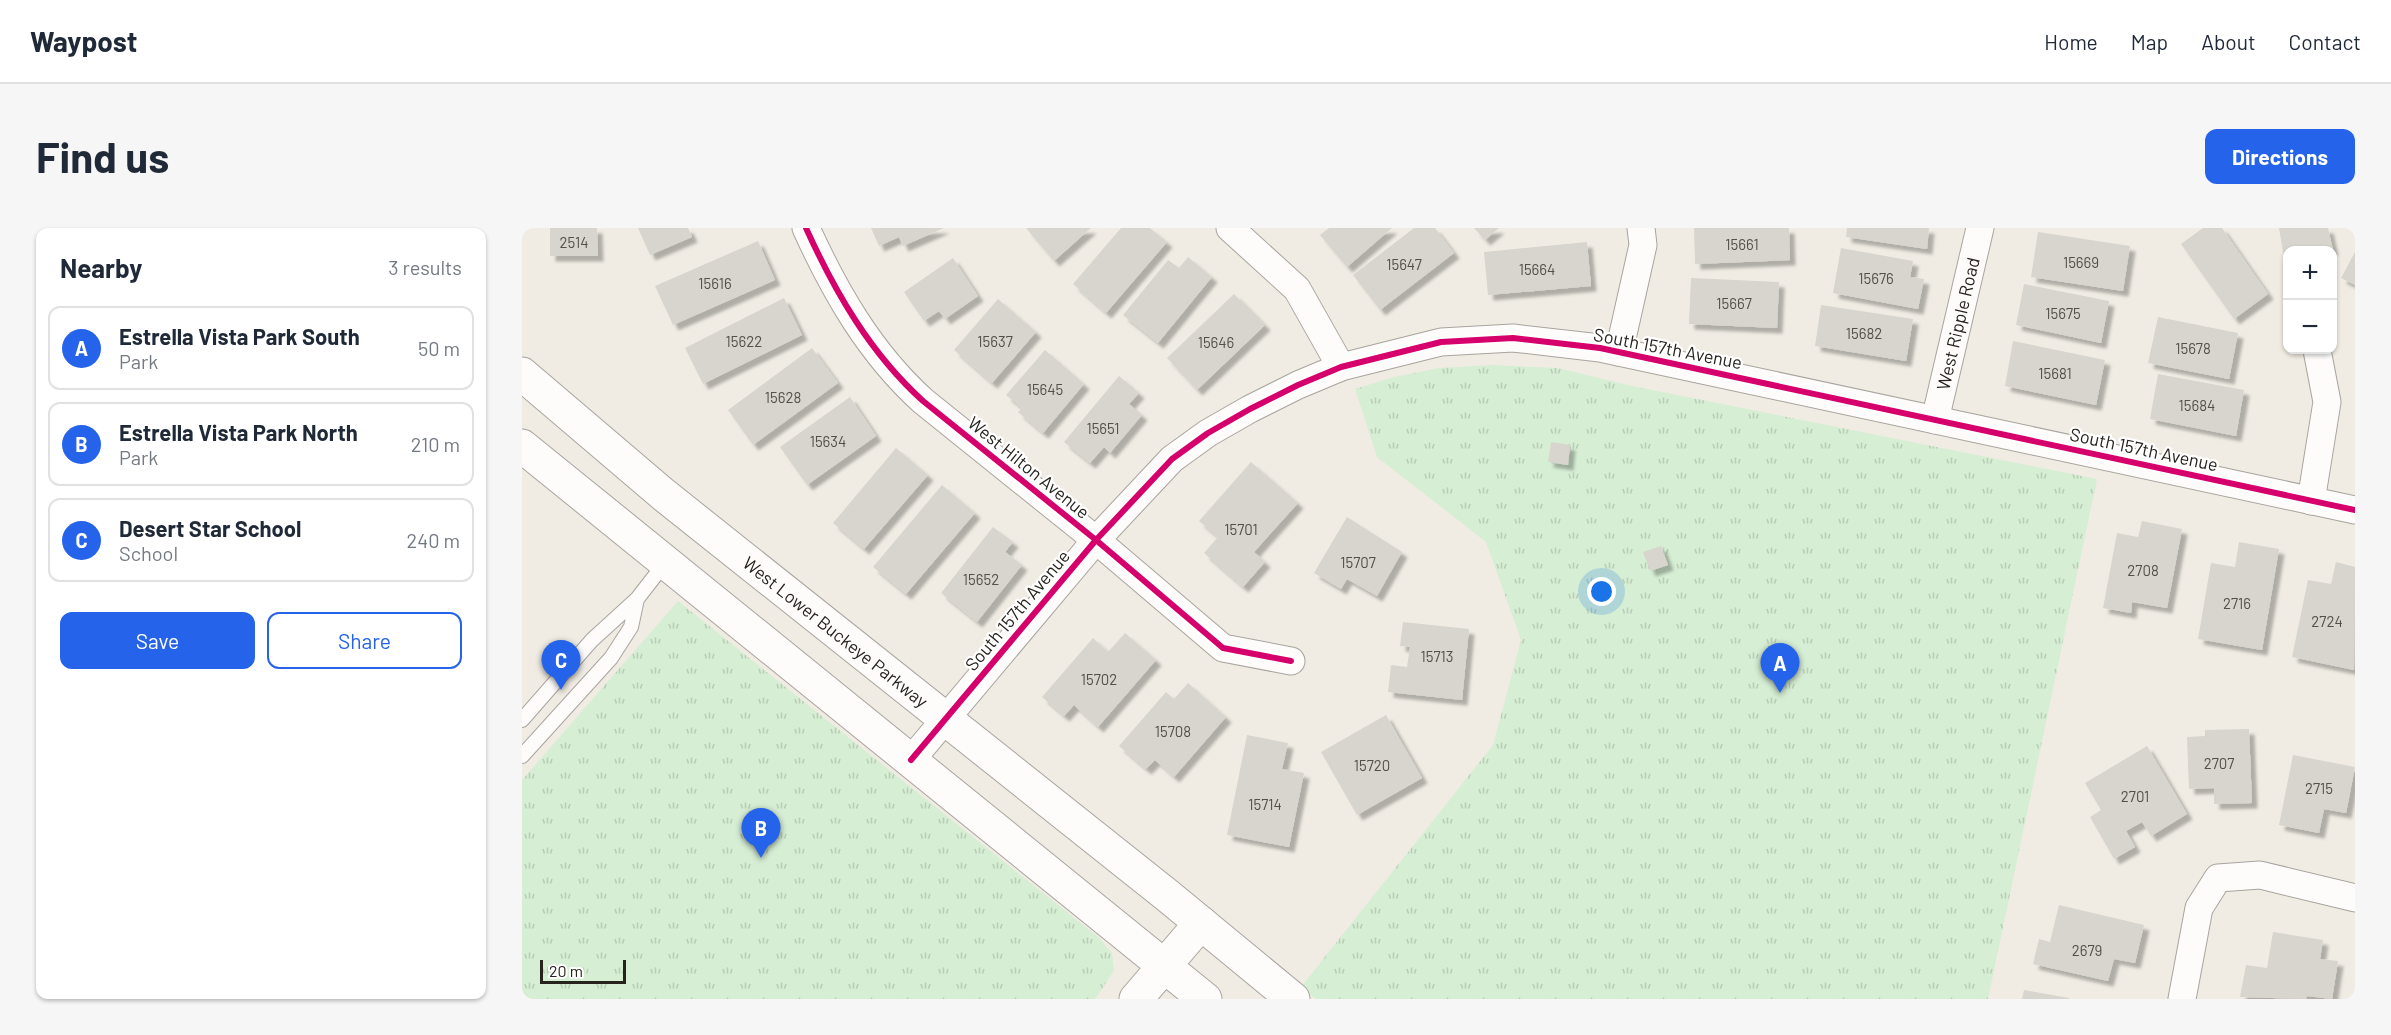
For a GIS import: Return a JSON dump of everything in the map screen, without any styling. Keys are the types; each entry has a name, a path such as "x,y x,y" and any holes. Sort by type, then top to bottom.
{"main road":[{"name":"West Lower Buckeye Parkway","path":"522,374 664,495 1293,999"},
{"path":"522,446 1205,999"},
{"path":"1136,999 1201,923"}],"street":[{"name":"West Hilton Avenue","path":"806,228 833,285 869,341 898,378 922,401 1096,540 1223,648 1291,661"},
{"path":"1230,228 1297,289 1341,368"},
{"path":"1620,352 1643,245 1641,228"},
{"name":"West Ripple Road","path":"1935,420 1980,228"},
{"name":"South 157th Avenue","path":"912,760 1096,540 1172,459 1208,433 1260,404 1341,368 1441,342 1513,338 1620,352 2355,510"},
{"path":"2311,501 2327,402 2318,354"},
{"path":"2182,999 2199,908 2218,878 2260,875 2355,898"}],"lane":[{"path":"522,720 592,640 637,599 665,563"},
{"path":"522,756 611,658 631,627 637,599"}],"green space":[{"path":"1493,365 1558,368 1632,386 2097,479 1988,999 1316,999 1301,987 1493,745 1521,640 1486,542 1377,457 1355,389 1394,377 1439,368"},
{"path":"678,601 1098,937 1112,953 1114,971 1095,999 522,999 522,780"}],"building":[{"path":"550,228 597,228 598,256 550,256"},
{"path":"638,228 688,228 692,237 650,255"},
{"path":"871,228 944,228 903,246 899,237 879,246"},
{"path":"1026,228 1091,228 1054,261"},
{"path":"1121,228 1150,228 1167,242 1106,313 1073,284"},
{"path":"1329,228 1392,228 1347,267 1320,235"},
{"path":"1414,228 1435,228 1454,253 1380,310 1353,275"},
{"path":"1474,228 1499,228 1485,240"},
{"path":"1694,228 1789,228 1790,260 1695,264"},
{"path":"1847,228 1929,228 1927,249 1846,237"},
{"path":"2203,228 2222,228 2268,294 2234,319 2181,244"},
{"path":"2279,228 2328,228 2332,246 2283,246 2283,252"},
{"path":"2038,232 2130,246 2123,291 2031,277"},
{"path":"758,241 775,280 673,325 655,286"},
{"path":"1587,242 1591,286 1488,295 1484,252"},
{"path":"1841,248 1913,261 1910,277 1924,279 1918,309 1833,293"},
{"path":"2355,252 2355,285 2341,278"},
{"path":"1188,257 1212,277 1158,343 1123,315 1168,260 1179,268"},
{"path":"953,258 978,296 945,319 939,311 924,321 904,292"},
{"path":"1691,278 1779,282 1777,328 1689,324"},
{"path":"2024,284 2109,301 2101,343 2016,325"},
{"path":"1234,294 1265,325 1197,390 1167,358"},
{"path":"784,298 802,335 703,384 685,348"},
{"path":"998,299 1036,332 992,383 954,350"},
{"path":"1821,305 1913,319 1906,361 1815,346"},
{"path":"2158,317 2238,333 2229,379 2148,363"},
{"path":"2013,341 2105,360 2096,405 2005,386"},
{"path":"812,348 838,383 753,445 728,410"},
{"path":"1045,350 1084,384 1043,433 1018,412 1022,408 1006,395"},
{"path":"2158,374 2244,390 2236,436 2150,419"},
{"path":"1119,376 1139,393 1129,404 1142,415 1110,453 1104,447 1090,463 1064,442"},
{"path":"850,397 876,436 807,485 780,447"},
{"path":"1551,442 1570,445 1568,465 1548,462"},
{"path":"896,448 928,475 864,549 833,523"},
{"path":"1251,462 1298,503 1254,552 1265,562 1243,587 1204,553 1218,537 1199,521"},
{"path":"942,485 975,513 906,594 873,567"},
{"path":"1347,517 1402,552 1377,596 1347,579 1341,589 1314,573"},
{"path":"2142,521 2182,529 2167,608 2132,602 2131,613 2103,608 2117,533 2138,537"},
{"path":"993,527 1013,542 1005,552 1022,565 977,622 941,593"},
{"path":"2239,542 2279,549 2262,650 2198,639 2211,563 2235,567"},
{"path":"1661,546 1668,565 1650,571 1643,552"},
{"path":"2336,562 2355,567 2354,670 2292,657 2308,580 2331,584"},
{"path":"1403,622 1469,629 1462,700 1388,692 1391,665 1407,667 1410,647 1400,646"},
{"path":"1125,633 1156,660 1098,727 1074,705 1064,716 1042,697 1093,638 1108,652"},
{"path":"1188,683 1226,717 1174,777 1155,760 1146,769 1119,746 1166,692 1174,699"},
{"path":"1386,715 1422,778 1357,815 1321,752"},
{"path":"2249,729 2252,803 2214,804 2214,788 2189,789 2187,737 2205,736 2205,730"},
{"path":"1247,735 1288,743 1282,769 1304,773 1289,847 1227,835"},
{"path":"2147,746 2187,814 2151,836 2142,822 2126,831 2135,847 2114,859 2090,817 2101,810 2085,783"},
{"path":"2293,755 2355,767 2346,813 2324,809 2319,833 2279,825"},
{"path":"2059,905 2144,925 2135,963 2114,959 2108,981 2033,964 2039,939 2050,942"},
{"path":"2273,932 2323,940 2320,959 2338,961 2332,999 2307,996 2306,999 2240,997 2246,965 2267,968"},
{"path":"2024,990 2069,998 2069,999 2022,999"}],"cycle path":[{"path":"806,228 829,275 870,342 886,363 923,401 1096,540 1223,648 1291,661"},
{"path":"911,760 1096,540 1172,459 1208,433 1298,385 1341,367 1441,342 1513,338 1600,348 2355,510"}],"place":[{"name":"Desert Star School","path":"561,690"},
{"name":"Estrella Vista Park South","path":"1780,693"},
{"name":"Estrella Vista Park North","path":"761,858"}]}
